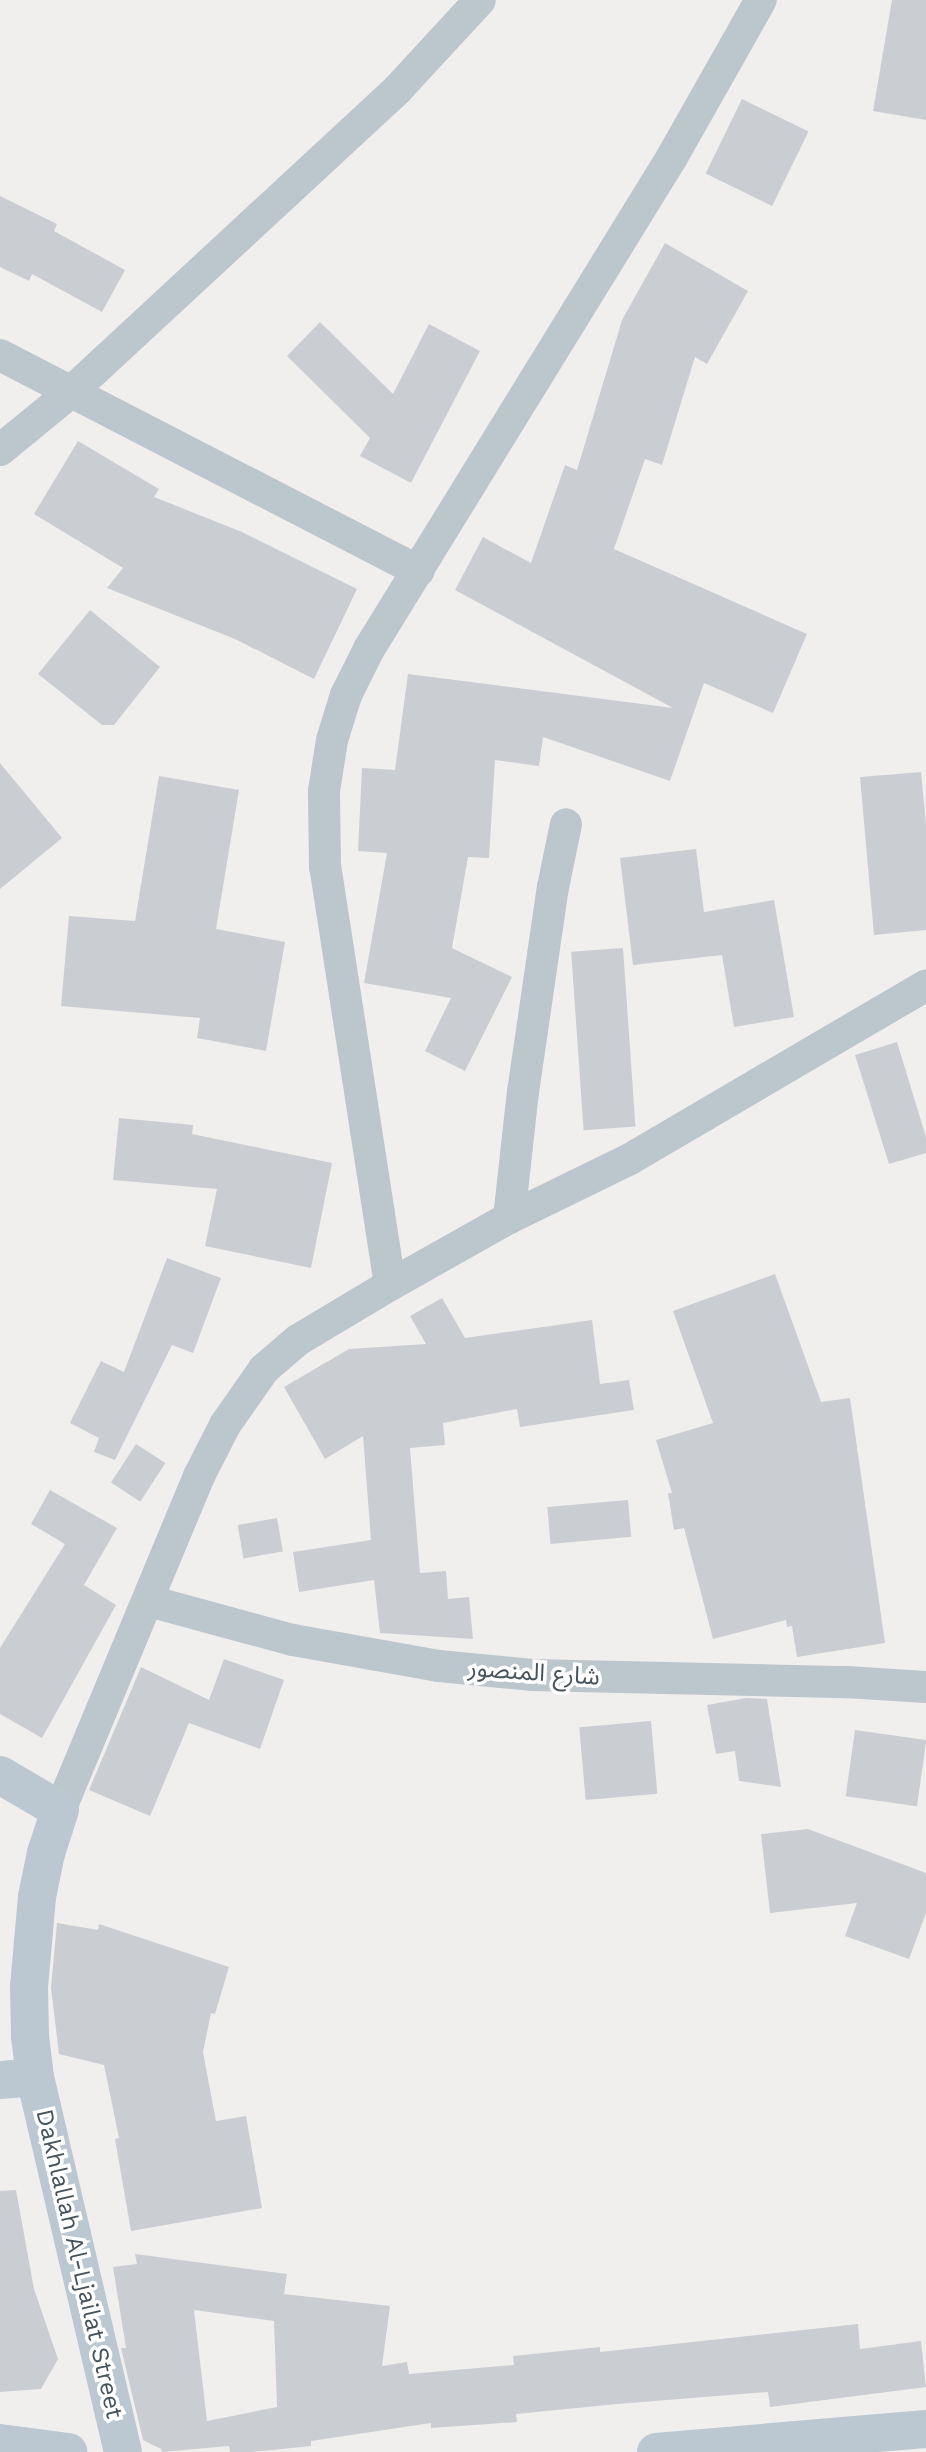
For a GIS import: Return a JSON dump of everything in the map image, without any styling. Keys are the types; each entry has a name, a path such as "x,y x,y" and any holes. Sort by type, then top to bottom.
{"street":[{"path":"0,450 72,391 397,90 480,0"},
{"path":"390,1285 325,867 324,792 332,740 346,695 369,649 672,157 761,0"},
{"path":"0,355 418,571"},
{"path":"509,1218 523,1092 553,887 566,824"},
{"path":"0,1775 60,1810 199,1476 225,1425 264,1369 298,1340 390,1285 509,1218 630,1159 926,985"},
{"name":"شارع المنصور","path":"149,1601 293,1640 439,1666 532,1675 847,1682 926,1687"},
{"name":"Dakhlallah Al-Ljailat Street","path":"60,1810 46,1853 32,1941 30,2023 18,2078 123,2452"},
{"path":"656,2452 796,2446 926,2429"},
{"path":"0,2443 68,2452"}],"building":[{"path":"892,0 926,0 926,120 873,111"},
{"path":"742,99 809,131 772,206 706,174"},
{"path":"0,196 57,224 54,231 125,270 102,312 32,274 29,281 0,267"},
{"path":"665,243 748,291 707,364 695,357 662,465 645,459 614,549 807,634 773,713 704,683 670,781 543,737 539,766 495,760 489,858 468,857 452,948 512,977 465,1071 425,1051 451,998 364,983 387,853 358,851 362,768 395,770 408,674 673,708 455,590 483,537 531,563 565,465 577,470 622,320"},
{"path":"320,322 393,394 429,324 480,351 411,483 360,456 370,438 287,356"},
{"path":"78,441 159,489 154,497 242,532 357,589 314,679 235,639 107,588 123,568 34,514"},
{"path":"90,610 160,667 114,725 102,725 38,674"},
{"path":"0,763 62,838 0,889"},
{"path":"921,772 926,824 926,930 874,935 860,777"},
{"path":"159,776 239,790 216,929 285,942 266,1051 197,1038 200,1018 61,1006 69,916 135,921"},
{"path":"696,849 704,912 774,900 794,1017 734,1027 722,955 633,965 620,858"},
{"path":"623,948 635,1127 584,1130 571,952"},
{"path":"897,1042 926,1137 926,1153 889,1164 855,1055"},
{"path":"119,1118 193,1125 192,1134 332,1163 311,1268 205,1246 217,1189 113,1180"},
{"path":"167,1258 221,1278 193,1353 172,1345 115,1460 94,1452 99,1438 70,1423 101,1361 124,1372"},
{"path":"775,1274 821,1402 850,1398 885,1643 797,1657 792,1626 787,1627 786,1620 713,1639 684,1528 674,1530 668,1493 672,1493 656,1440 713,1423 673,1311"},
{"path":"442,1298 465,1338 592,1320 600,1384 629,1380 634,1410 520,1427 517,1409 443,1423 445,1445 410,1448 420,1573 446,1571 448,1599 469,1597 473,1639 380,1633 374,1580 299,1592 293,1552 371,1540 363,1436 325,1459 284,1387 349,1349 426,1344 410,1316"},
{"path":"136,1444 165,1463 140,1502 111,1483"},
{"path":"50,1490 117,1528 84,1585 116,1605 42,1738 0,1714 0,1648 65,1544 31,1524"},
{"path":"628,1500 631,1537 551,1544 547,1507"},
{"path":"277,1518 283,1551 244,1558 238,1525"},
{"path":"224,1659 284,1680 260,1749 189,1723 150,1816 89,1790 141,1667 209,1700"},
{"path":"746,1698 767,1699 781,1787 739,1781 735,1751 716,1754 707,1705"},
{"path":"651,1721 657,1794 586,1800 579,1727"},
{"path":"855,1730 926,1740 917,1806 846,1796"},
{"path":"808,1829 926,1873 926,1913 909,1959 845,1936 857,1903 770,1913 761,1834"},
{"path":"57,1923 98,1930 99,1924 229,1967 215,2014 211,2013 203,2052 216,2121 246,2116 262,2208 131,2231 115,2139 119,2138 104,2065 59,2054 51,1988"},
{"path":"16,2190 34,2289 58,2359 41,2389 0,2392 0,2191"},
{"path":"135,2254 287,2274 284,2294 390,2306 382,2366 407,2362 409,2374 514,2365 513,2356 600,2347 600,2352 858,2324 860,2349 921,2341 926,2387 770,2407 768,2392 617,2404 516,2414 517,2422 431,2428 431,2423 311,2441 311,2446 251,2452 230,2452 229,2446 162,2452 143,2440 121,2348 126,2348 113,2267 137,2264","holes":["194,2310 274,2321 277,2407 207,2421"]}]}
